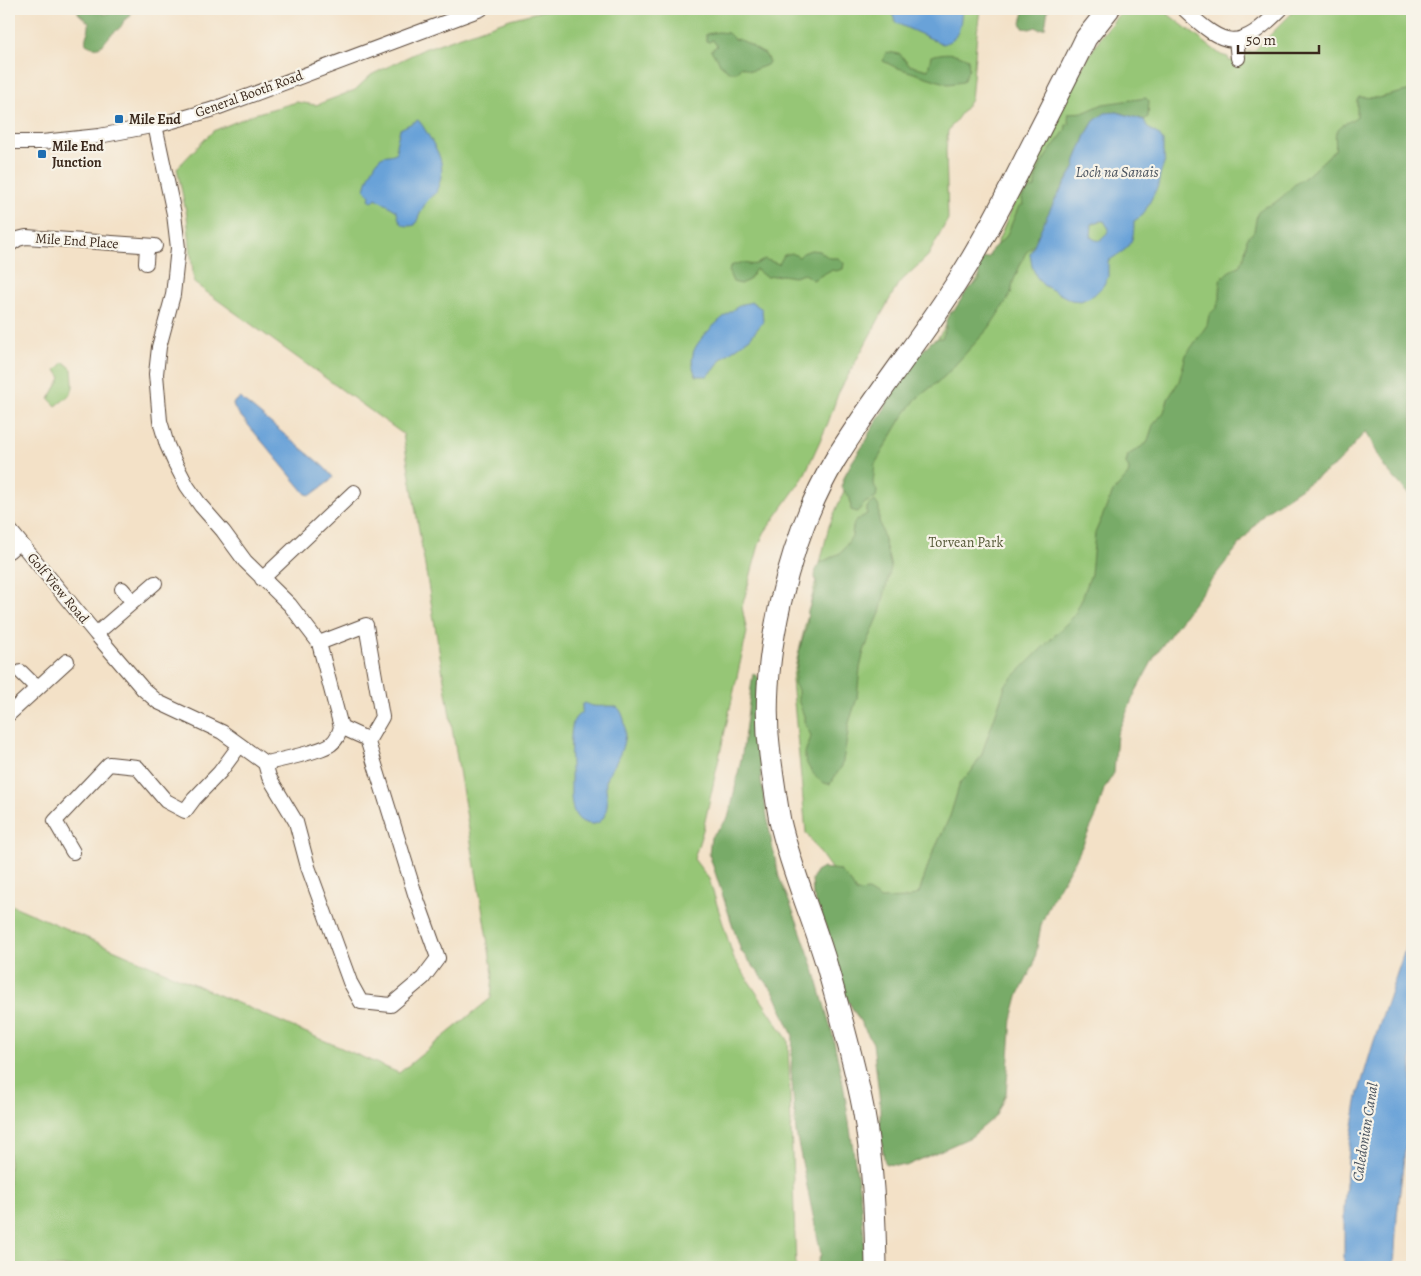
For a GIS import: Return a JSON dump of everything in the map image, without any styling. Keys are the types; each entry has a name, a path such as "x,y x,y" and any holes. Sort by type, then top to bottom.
{"highway":[{"path":"1086,38 1093,9"},
{"path":"876,1267 872,1168 863,1109 826,962 780,822 770,750 768,685 776,629 795,549 833,463 868,409 964,272 1000,208 1086,38 1109,9"}],"street":[{"name":"General Booth Road","path":"9,142 50,141 99,136 154,126 211,110 481,9"},
{"path":"1184,9 1210,32 1225,39 1236,40 1256,32 1282,9"},
{"path":"1236,40 1238,58"},
{"path":"154,126 174,214 178,248 173,295 159,348 156,374 160,421 167,445 187,486 245,561 290,605 319,643 341,727 338,738 330,745 276,762 265,763"},
{"name":"Mile End Place","path":"9,245 18,239 26,237 151,246 146,264"},
{"path":"262,578 354,492"},
{"name":"Golf View Road","path":"9,529 14,546 96,634 155,584"},
{"path":"122,589 133,602"},
{"path":"319,643 366,625 382,717 368,741"},
{"path":"96,634 143,689 158,702 222,732 265,763 269,777 296,822 308,867 350,982 361,1002 391,1004 423,978 438,958 415,894 368,741 341,727"},
{"path":"9,714 67,660"},
{"path":"21,672 37,688"},
{"path":"73,852 55,821 109,764 137,767 166,801 185,811 194,798 220,772 240,745"}],"green space":[{"path":"78,9 101,9 103,14 111,13 114,9 129,9 131,16 124,20 120,27 101,45 95,47 86,44 89,23 78,13"},
{"path":"549,9 980,9 971,100 948,131 946,150 948,219 928,256 898,284 838,394 828,423 803,478 764,533 759,545 742,607 747,632 703,830 694,859 709,879 734,959 788,1040 796,1267 9,1267 9,904 399,1073 491,998 493,974 403,434 194,283 187,216 177,168 213,131 254,114 297,102 316,105 355,90 371,75 424,49 510,19"},
{"path":"1025,9 1048,9 1045,28 1023,28 1021,22"},
{"name":"Torvean Park","path":"1126,9 1160,9 1164,11 1221,55 1228,57 1229,61 1242,60 1243,53 1254,51 1296,9 1412,9 1412,101 1085,610 919,902 859,908 806,833 792,680 829,526 855,465 893,403 988,264 1017,197 1075,79 1100,38 1119,14"},
{"path":"728,33 734,39 747,43 765,54 769,62 767,65 751,71 741,66 737,72 730,72 720,64 711,50 717,46 713,40 706,41 706,34"},
{"path":"886,52 900,54 909,65 928,70 931,56 945,53 954,54 968,59 969,68 963,82 948,84 895,67 883,61"},
{"path":"1412,90 1412,497 1384,467 1366,431 1337,464 1265,512 1156,654 1135,693 1117,734 1114,773 1104,789 1097,814 1077,857 1050,903 1041,925 1034,964 1018,996 1012,1019 1006,1094 995,1117 971,1137 906,1166 885,1164 880,1132 880,1103 873,1043 848,1001 835,966 833,945 813,895 812,879 816,872 823,868 839,870 850,881 856,892 868,891 881,899 909,898 919,893 931,857 950,816 960,783 971,772 981,756 1006,684 1074,616 1091,574 1095,533 1113,492 1128,475 1129,469 1126,463 1128,455 1147,443 1153,425 1164,412 1168,399 1179,381 1186,355 1207,325 1209,315 1216,308 1220,299 1220,280 1228,272 1239,266 1244,258 1247,239 1254,231 1257,214 1262,208 1273,204 1282,197 1335,150 1336,132 1340,127 1357,116 1357,100 1359,97 1378,98"},
{"path":"1146,98 1149,101 1148,117 1144,120 1117,112 1094,121 1087,133 1075,167 1061,189 1042,232 1037,235 1037,244 1033,245 1025,254 1013,282 1011,294 989,328 944,377 916,399 902,418 875,464 873,483 877,491 876,498 865,503 857,512 851,510 850,498 841,487 852,462 885,408 890,394 918,355 931,342 942,338 946,328 946,320 950,313 955,309 968,289 980,280 977,265 984,258 989,257 992,249 1006,237 1019,206 1023,205 1022,198 1026,192 1035,187 1041,164 1065,131 1066,125 1070,124 1069,113 1085,112 1103,104"},
{"path":"811,250 820,251 829,258 839,258 844,263 843,269 831,270 813,280 804,274 794,277 782,275 768,277 756,269 749,280 740,284 733,282 729,273 730,266 739,263 754,264 764,259 779,264 784,255 792,253 799,257"},
{"path":"64,362 72,369 73,388 70,394 56,406 49,399 61,378 56,370"},
{"path":"875,501 879,507 879,520 891,567 880,613 864,651 857,698 848,726 842,766 830,784 813,774 805,759 805,753 811,736 804,721 798,700 798,690 794,683 800,647 807,626 808,611 817,587 816,568 820,563 842,552 852,536 855,521 867,514 867,507"},
{"path":"753,673 760,679 761,780 779,877 814,969 832,1032 844,1089 860,1195 864,1236 862,1267 816,1267 821,1254 796,1133 791,1070 793,1036 774,992 741,951 709,854 711,837 728,818 732,803 742,754"}],"water":[{"path":"890,9 962,9 960,26 956,35 943,44 896,23"},
{"name":"Loch na Sanais","path":"1117,112 1144,120 1148,128 1159,135 1163,141 1165,161 1158,186 1143,215 1134,221 1131,242 1125,249 1108,261 1108,277 1103,286 1094,295 1081,301 1071,300 1043,285 1036,276 1030,254 1056,198 1075,167 1087,133 1094,121 1105,113","holes":["1104,221 1109,229 1104,237 1100,240 1091,237 1092,224"]},
{"path":"418,120 439,155 442,168 436,193 426,203 415,225 407,226 400,222 397,211 376,198 373,202 369,199 370,196 365,190 371,172 379,159 397,152 396,145 400,129"},
{"path":"752,302 762,309 763,322 750,338 721,359 715,369 707,376 696,376 692,357 700,341 728,313 741,305"},
{"path":"240,398 323,466 333,477 330,481 311,495 306,494 234,408 233,403"},
{"path":"585,703 594,706 618,707 625,723 625,737 621,751 606,781 607,809 603,818 596,824 583,822 577,817 571,794 571,731 574,720 582,712 582,705"},
{"name":"Caledonian Canal","path":"1412,929 1412,1107 1397,1216 1394,1267 1344,1267 1344,1208 1349,1149 1359,1091"}],"place":[{"name":"Mile End","path":"119,119"},
{"name":"Mile End Junction","path":"42,154"}]}
